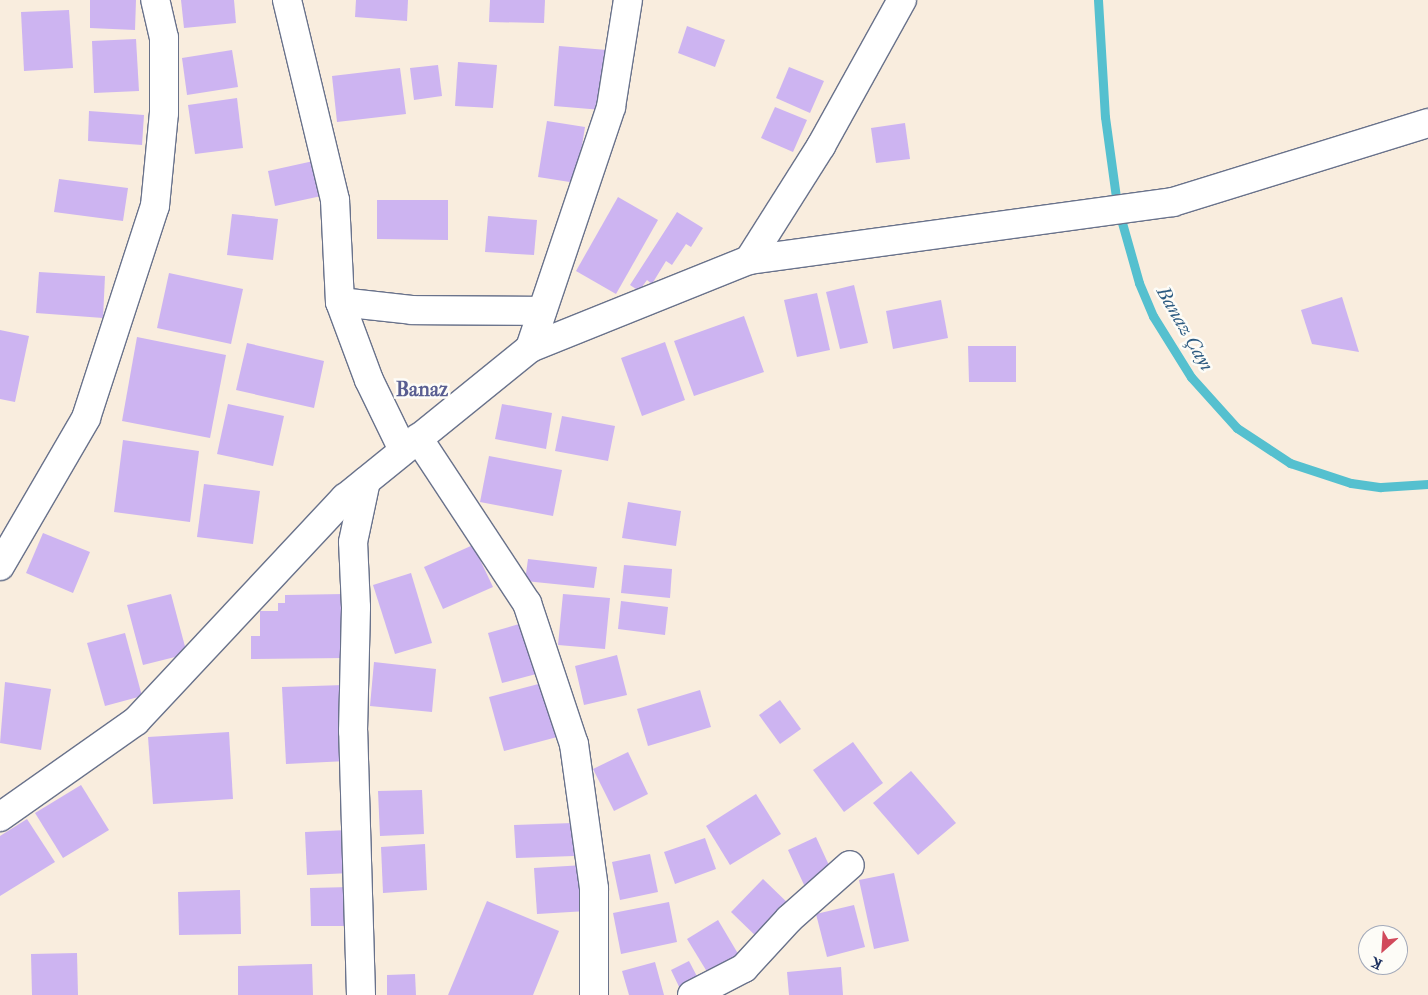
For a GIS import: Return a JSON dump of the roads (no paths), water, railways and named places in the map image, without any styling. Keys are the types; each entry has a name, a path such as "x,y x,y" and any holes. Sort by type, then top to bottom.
{"street":[{"path":"0,566 86,418 155,206 164,113 164,38 155,0"},
{"path":"287,0 334,200 340,302 369,380 411,444 527,603 574,744 594,889 594,995"},
{"path":"530,348 611,107 628,0"},
{"path":"749,260 821,146 902,0"},
{"path":"3,811 136,721 345,498 530,348 749,260 1172,202 1428,123"},
{"path":"340,302 412,310 542,311"},
{"path":"361,995 353,731 356,607 353,542 366,481"},
{"path":"692,995 744,968 789,919 850,865"}],"waterway":[{"name":"Banaz Çayı","path":"1098,0 1105,117 1117,205 1139,283 1153,316 1191,377 1237,428 1290,463 1351,483 1381,487 1428,484"}],"district":[{"name":"Banaz","path":"422,389"}]}
